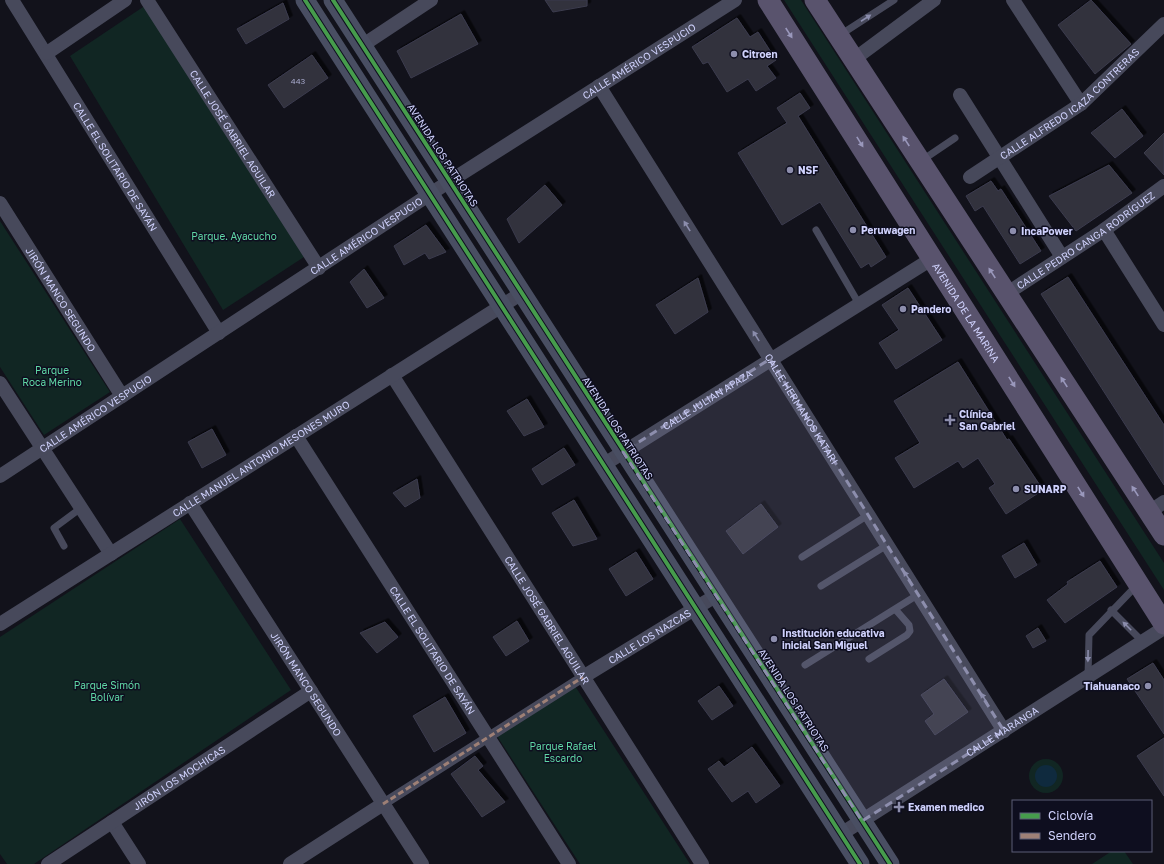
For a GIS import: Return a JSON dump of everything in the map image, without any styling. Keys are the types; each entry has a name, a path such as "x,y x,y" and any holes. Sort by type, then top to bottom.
{"main road":[{"path":"305,0 860,864"},
{"name":"AVENIDA LOS PATRIOTAS","path":"334,0 623,452 890,864"},
{"name":"AVENIDA DE LA MARINA","path":"768,0 1164,624"},
{"path":"815,0 1006,294 1156,507 1164,535"}],"street":[{"name":"CALLE EL SOLITARIO DE SAYÁN","path":"12,0 47,53 219,333"},
{"path":"47,53 125,0"},
{"name":"CALLE JOSÉ GABRIEL AGUILAR","path":"147,0 319,268"},
{"path":"363,45 431,0"},
{"name":"CALLE AMÉRICO VESPUCIO","path":"0,476 450,181 735,0"},
{"path":"853,60 934,0"},
{"path":"1013,0 1081,104"},
{"name":"CALLE ALFREDO ICAZA CONTRERAS","path":"970,177 1081,104 1164,24"},
{"name":"CALLE HERMANOS KATARI","path":"599,86 1004,731"},
{"path":"960,95 1062,257"},
{"name":"CALLE PEDRO CANGA RODRÍGUEZ","path":"1006,294 1104,230 1164,186"},
{"name":"JIRÓN MANCO SEGUNDO","path":"0,203 122,396"},
{"path":"1104,230 1164,325"},
{"name":"CALLE JULIAN APAZA","path":"604,465 770,359 933,258"},
{"name":"CALLE MANUEL ANTONIO MESONES MURO","path":"0,624 522,293"},
{"name":"CALLE JOSÉ GABRIEL AGUILAR","path":"392,375 702,864"},
{"path":"0,383 111,554"},
{"name":"CALLE EL SOLITARIO DE SAYÁN","path":"296,436 569,864"},
{"name":"JIRÓN MANCO SEGUNDO","path":"190,503 422,864"},
{"name":"CALLE LOS NAZCAS","path":"583,677 716,595"},
{"name":"CALLE MARANGA","path":"841,834 1164,628"},
{"path":"290,864 583,677"},
{"name":"JIRÓN LOS MOCHICAS","path":"48,864 311,691"},
{"path":"112,822 139,864"}],"lane":[{"path":"838,36 894,0"},
{"path":"920,162 955,138"},
{"path":"816,230 859,304"},
{"path":"64,546 54,528 81,508"},
{"path":"802,557 868,515"},
{"path":"821,586 887,545"},
{"path":"1088,677 1089,635 1138,583"},
{"path":"805,666 919,594"},
{"path":"868,659 907,636 910,631 908,625 895,609"},
{"path":"1112,610 1143,642"}],"highlighted area":[{"path":"770,359 1004,731 862,821 623,452"}],"green space":[{"path":"784,0 801,0 1164,563 1164,590"},
{"name":"Parque. Ayacucho","path":"146,5 304,257 223,310 70,56"},
{"name":"Parque Roca Merino","path":"0,221 110,392 44,435 0,367"},
{"name":"Parque Simón Bolívar","path":"180,519 291,690 34,864 7,864 0,854 0,637"},
{"name":"Parque Rafael Escardo","path":"575,686 690,864 580,864 497,736"},
{"path":"1043,759 1049,759 1058,764 1062,770 1062,782 1058,788 1049,793 1043,793 1034,788 1029,779 1029,773 1034,764"},
{"path":"1110,852 1125,852 1133,864 1092,864"}],"water":[{"path":"1042,765 1050,765 1057,772 1057,780 1050,787 1042,787 1035,780 1035,772"}],"building":[{"path":"545,0 587,0 587,6 553,12"},
{"path":"1091,0 1131,44 1095,74 1058,25"},
{"path":"283,3 289,19 246,44 237,29"},
{"path":"461,14 478,44 411,78 397,51"},
{"name":"Citroen","path":"737,18 750,37 758,32 776,60 767,66 776,78 756,91 748,79 727,92 708,62 703,64 692,47"},
{"path":"312,55 328,78 284,108 268,85"},
{"name":"NSF","path":"800,93 810,108 798,116 886,257 871,267 869,263 861,268 820,202 782,225 738,153 787,123 777,108"},
{"path":"1122,109 1143,136 1115,158 1091,133"},
{"path":"1164,133 1164,175 1144,153"},
{"path":"1109,165 1132,193 1076,231 1049,196"},
{"name":"IncaPower","path":"991,181 998,191 1001,189 1041,251 1020,264 983,206 975,211 966,196"},
{"path":"545,185 562,205 519,243 507,219"},
{"path":"426,225 446,252 429,259 425,253 404,265 394,246"},
{"path":"364,269 384,298 367,308 350,282"},
{"path":"1068,277 1164,425 1164,485 1041,294"},
{"path":"698,278 708,312 675,334 656,305"},
{"path":"908,288 942,340 896,369 879,343 899,330 882,305"},
{"name":"Clínica San Gabriel","path":"958,362 1007,440 1009,439 1043,490 1006,514 989,488 995,484 978,458 963,468 958,461 914,488 895,458 920,443 894,401"},
{"path":"527,399 544,427 524,436 507,411"},
{"path":"212,429 226,455 202,468 188,442"},
{"path":"564,448 575,465 542,485 532,469"},
{"path":"417,479 420,498 405,507 393,493"},
{"path":"574,500 597,539 573,546 552,513"},
{"path":"761,504 778,527 743,554 726,531"},
{"path":"1024,543 1037,565 1015,578 1002,556"},
{"path":"636,552 653,579 626,596 609,569"},
{"path":"1100,561 1117,587 1065,623 1047,600 1068,584 1067,582"},
{"path":"517,621 529,641 506,656 493,637"},
{"path":"385,622 398,637 377,653 360,633"},
{"path":"1038,628 1046,641 1033,648 1026,636"},
{"name":"Tiahuanaco","path":"1153,663 1164,680 1164,734 1127,679"},
{"path":"944,679 968,712 935,735 925,721 934,714 921,695"},
{"path":"719,686 733,706 712,720 698,701"},
{"path":"445,697 466,733 434,752 413,716"},
{"path":"1164,738 1164,796 1137,756"},
{"path":"752,747 780,786 756,803 748,791 732,802 708,769 719,761 724,767"},
{"path":"475,756 483,766 478,770 505,802 482,817 451,774"}],"marked path":[{"path":"383,804 583,677"}],"cycle path":[{"path":"305,0 860,864"},
{"path":"333,0 890,864"}],"place":[{"name":"Citroen","path":"734,54"},
{"name":"NSF","path":"790,170"},
{"name":"Peruwagen","path":"853,230"},
{"name":"IncaPower","path":"1013,231"},
{"name":"Pandero","path":"903,309"},
{"name":"Clínica San Gabriel","path":"950,420"},
{"name":"SUNARP","path":"1016,489"},
{"name":"Institución educativa inicial San Miguel","path":"774,639"},
{"name":"Tiahuanaco","path":"1148,686"},
{"name":"Examen medico","path":"899,807"}]}
